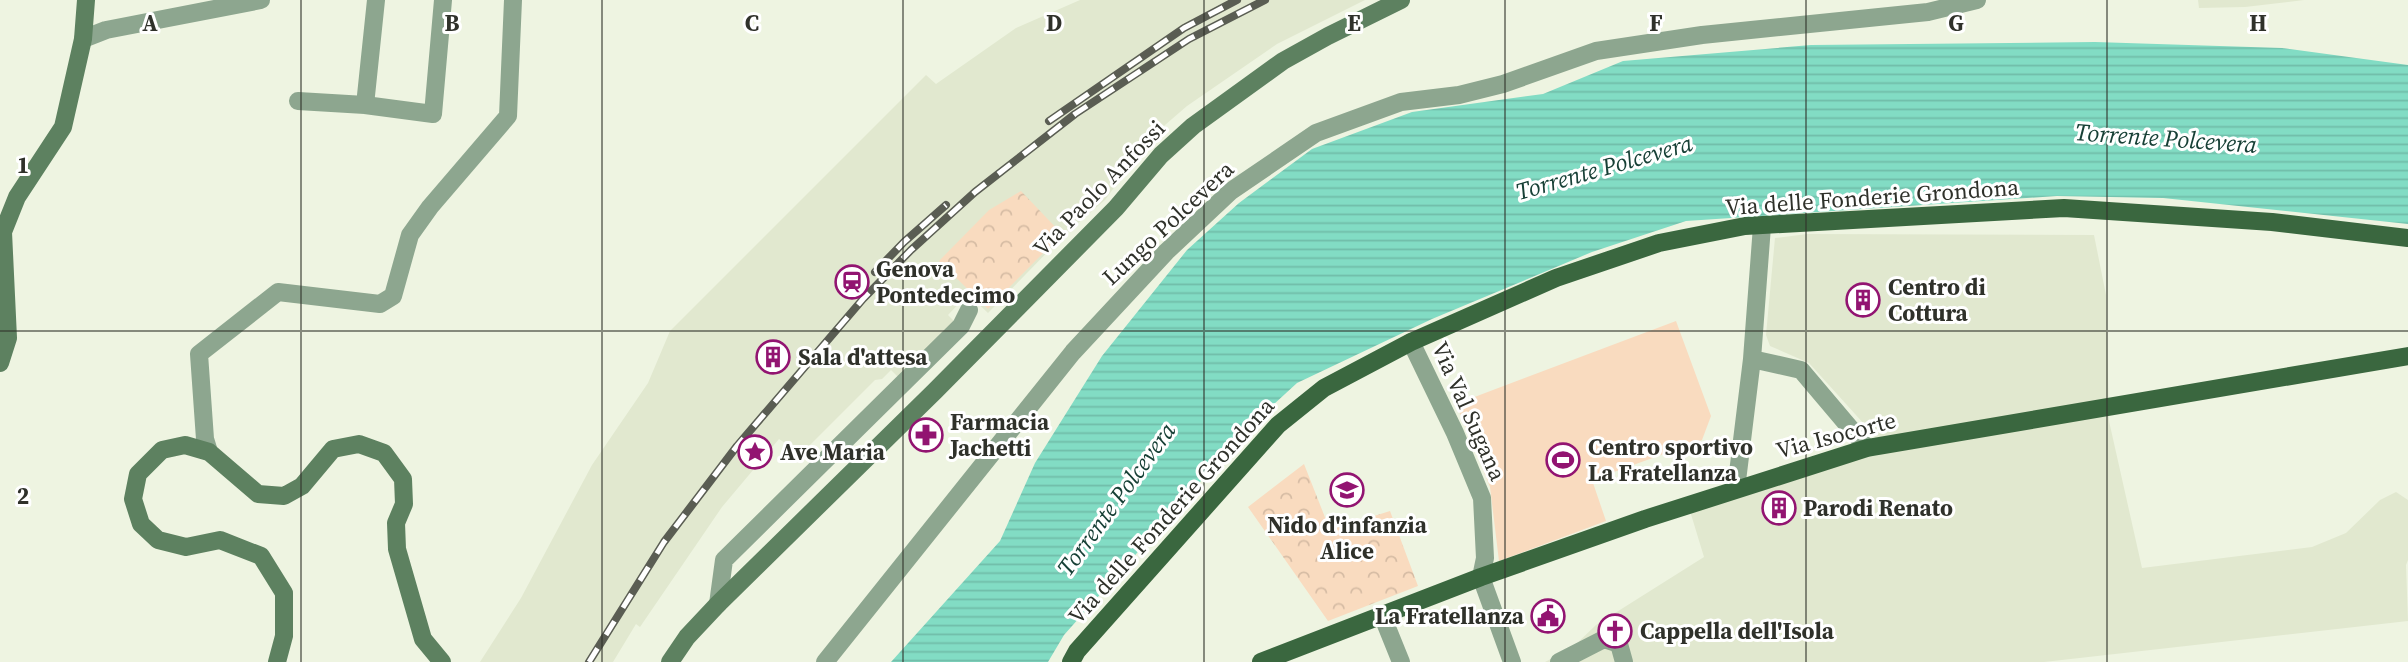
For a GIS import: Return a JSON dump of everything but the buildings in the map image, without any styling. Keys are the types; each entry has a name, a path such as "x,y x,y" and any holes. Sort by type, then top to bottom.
{"main road":[{"name":"Via delle Fonderie Grondona","path":"1070,662 1077,650 1278,425 1324,388 1410,342 1556,278 1659,243 1745,226 2064,208 2272,222 2408,238"},
{"name":"Via Isocorte","path":"1261,662 1481,577 1736,489 1867,448 2408,356"}],"street":[{"path":"0,363 8,338 3,232 17,197 63,127 83,39 86,0"},
{"path":"83,39 106,30 261,0"},
{"path":"365,105 376,0"},
{"path":"298,101 365,105 433,114 443,0"},
{"path":"209,452 205,439 199,354 278,292 380,304 393,296 410,235 430,207 508,116 513,0"},
{"name":"Via Paolo Anfossi","path":"670,662 687,637 718,604 936,391 1116,208 1161,155 1215,110 1283,61 1401,0"},
{"name":"Lungo Polcevera","path":"825,662 1073,352 1166,252 1231,191 1316,134 1401,102 1458,95 1503,84 1596,51 1702,35 1928,12 1977,0"},
{"path":"1736,489 1752,359 1762,226"},
{"path":"718,604 724,560 961,326 969,310"},
{"name":"Via Val Sugana","path":"1410,342 1455,433 1482,498 1485,558 1481,577 1512,662"},
{"path":"1752,359 1801,370 1867,448"},
{"path":"277,662 284,636 284,593 261,556 220,540 186,547 158,540 141,524 133,499 138,474 162,450 185,446 209,452 258,494 284,496 302,486 333,449 359,444 384,453 403,479 404,504 396,523 397,549 423,639 442,662"},
{"path":"1382,615 1401,662"},
{"path":"1559,662 1604,639 1619,644 1624,662"}],"shaded area":[{"path":"1080,0 1365,0 1277,44 1187,106 1150,138 1105,200 1065,234 988,313 968,294 948,315 955,322 899,378 891,370 882,379 875,380 801,454 779,439 722,507 640,627 636,624 613,662 480,662 521,598 592,465 648,383 670,331 926,75 936,84 1016,28"},
{"path":"2198,0 2304,0 2245,7 2199,8"},
{"path":"1807,234 2094,235 2106,295 2109,421 2142,568 2312,547 2346,533 2380,500 2396,492 2408,500 2408,621 2044,662 1545,662 1572,648 1596,625 1704,557 1690,511 1855,458 1880,455 1874,435 1809,363 1770,346 1766,335 1775,238"}],"green space":[{"path":"1021,191 1062,234 988,309 939,261 989,210"},
{"name":"Centro sportivo La Fratellanza","path":"1676,321 1711,416 1702,440 1592,480 1606,521 1499,561 1490,487 1456,404"},
{"path":"1304,464 1330,530 1390,511 1418,586 1328,621 1248,507"}],"water":[{"name":"Torrente Polcevera","path":"2095,42 2282,48 2408,65 2408,224 2163,198 2057,196 1686,221 1592,252 1432,319 1297,383 1249,427 1064,635 1048,662 891,662 1000,541 1035,463 1102,356 1187,250 1239,203 1312,149 1412,112 1543,94 1623,61 1811,45"}],"railway":[{"path":"1049,121 1184,28 1237,0"},
{"path":"589,662 664,542 737,446 863,299 911,250 975,192 1075,114 1189,39 1265,0"},
{"path":"875,272 946,205"}],"place":[{"name":"Genova Pontedecimo","path":"852,282"},
{"name":"Centro di Cottura","path":"1863,300"},
{"name":"Sala d'attesa","path":"773,357"},
{"name":"Farmacia Jachetti","path":"926,435"},
{"name":"Ave Maria","path":"755,452"},
{"name":"Centro sportivo La Fratellanza","path":"1563,460"},
{"name":"Nido d'infanzia Alice","path":"1347,490"},
{"name":"Parodi Renato","path":"1779,508"},
{"name":"La Fratellanza","path":"1548,616"},
{"name":"Cappella dell'Isola","path":"1615,631"}]}
